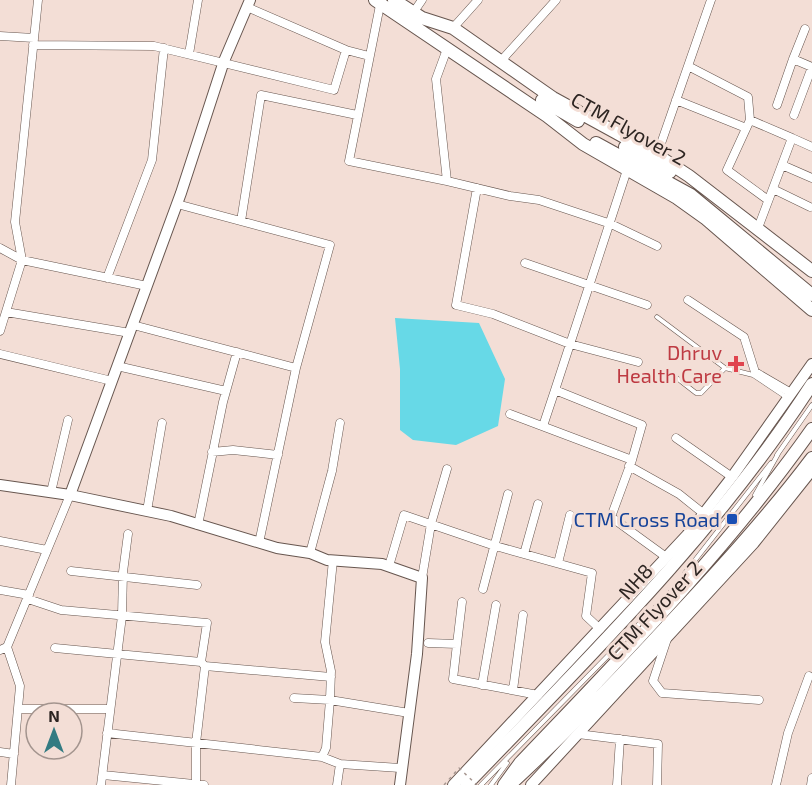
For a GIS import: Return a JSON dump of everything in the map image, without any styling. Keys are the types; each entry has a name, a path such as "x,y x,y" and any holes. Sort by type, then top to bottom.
{"main road":[{"path":"394,0 500,62 553,98 657,155 715,194 812,272"},
{"path":"378,1 547,116 691,195 812,295"},
{"name":"CTM Flyover 2","path":"449,31 555,109 701,192 812,279"},
{"path":"547,116 583,144 677,198 705,218 812,310"},
{"name":"NH8","path":"466,785 654,591 748,477 812,384"},
{"path":"510,784 520,763 679,597 770,489 812,429"},
{"name":"CTM Flyover 2","path":"510,784 559,739 750,536 812,458"}],"street":[{"path":"0,331 22,260 15,222 38,0"},
{"path":"189,54 198,0"},
{"path":"417,15 422,0"},
{"path":"449,31 478,0"},
{"path":"500,62 556,0"},
{"path":"657,155 711,0"},
{"path":"378,1 349,161 539,200 611,224 657,246"},
{"path":"11,785 20,686 4,648 28,597 70,495 177,204 224,61 249,4 346,50 369,56"},
{"path":"777,105 805,29"},
{"path":"0,36 33,41 164,48 334,90 346,50"},
{"path":"107,278 152,160 164,48"},
{"path":"447,49 436,79 447,181"},
{"path":"793,59 812,67 794,115"},
{"path":"688,66 748,97 748,124 727,170 768,200"},
{"path":"241,221 261,95 357,115"},
{"path":"676,100 792,138 812,147"},
{"path":"758,228 792,138"},
{"path":"782,165 812,178"},
{"path":"543,426 627,170"},
{"path":"477,188 456,305 493,314 570,344 638,362"},
{"path":"773,189 810,207"},
{"path":"177,204 330,245 296,368 259,543"},
{"path":"0,248 22,260 147,286"},
{"path":"525,263 647,305"},
{"path":"688,300 744,337 755,372 789,395"},
{"path":"6,312 131,329 237,352 296,368"},
{"path":"198,525 212,452 237,352"},
{"path":"0,354 112,381"},
{"path":"453,785 644,582 704,513 812,364"},
{"path":"117,366 226,391"},
{"path":"555,390 642,425 611,517 666,557"},
{"path":"510,414 631,463 704,513"},
{"path":"51,492 68,420"},
{"path":"147,512 162,423"},
{"path":"310,554 332,471 340,423"},
{"path":"676,438 732,477"},
{"path":"212,452 233,450 278,455"},
{"path":"400,785 400,768 417,654 422,578 431,524 447,469"},
{"path":"531,785 754,543 812,470"},
{"path":"0,485 70,495 147,512 259,543 333,560 389,566 422,578"},
{"path":"483,589 492,545 508,494"},
{"path":"524,554 538,504"},
{"path":"389,566 404,515 492,545 592,573 586,616 600,629"},
{"path":"558,563 570,515"},
{"path":"101,785 122,616 125,578 123,572 128,534"},
{"path":"0,541 48,550"},
{"path":"322,757 326,748 330,700 331,678 325,642 333,560"},
{"path":"71,571 197,585"},
{"path":"644,582 654,591"},
{"path":"0,590 28,597 61,610 207,623 196,742 196,785"},
{"path":"462,602 453,679 538,695"},
{"path":"482,685 496,605"},
{"path":"513,690 523,615"},
{"path":"669,635 653,681 662,693 759,700"},
{"path":"428,644 457,644"},
{"path":"55,648 331,678"},
{"path":"776,785 788,733 809,676"},
{"path":"294,699 330,700 409,713"},
{"path":"18,709 110,709"},
{"path":"107,732 322,757 340,764 400,768"},
{"path":"578,734 658,744 657,785"},
{"path":"617,785 620,739"},
{"path":"0,753 14,754"},
{"path":"337,785 340,764"},
{"path":"103,775 204,785"},
{"path":"811,785 812,778"}],"lane":[{"path":"657,317 725,368 753,375 789,395"},
{"path":"669,372 696,393 701,393 725,368"},
{"path":"682,579 778,454 812,405"},
{"path":"479,785 717,545 756,494 778,454"},
{"path":"490,785 514,752"}],"path":[{"path":"444,785 459,768 479,785"}],"water":[{"path":"395,318 479,323 505,379 498,426 456,445 413,440 400,430 400,369"}],"place":[{"name":"Dhruv Health Care","path":"736,364"},
{"name":"CTM Cross Road","path":"732,519"}]}
